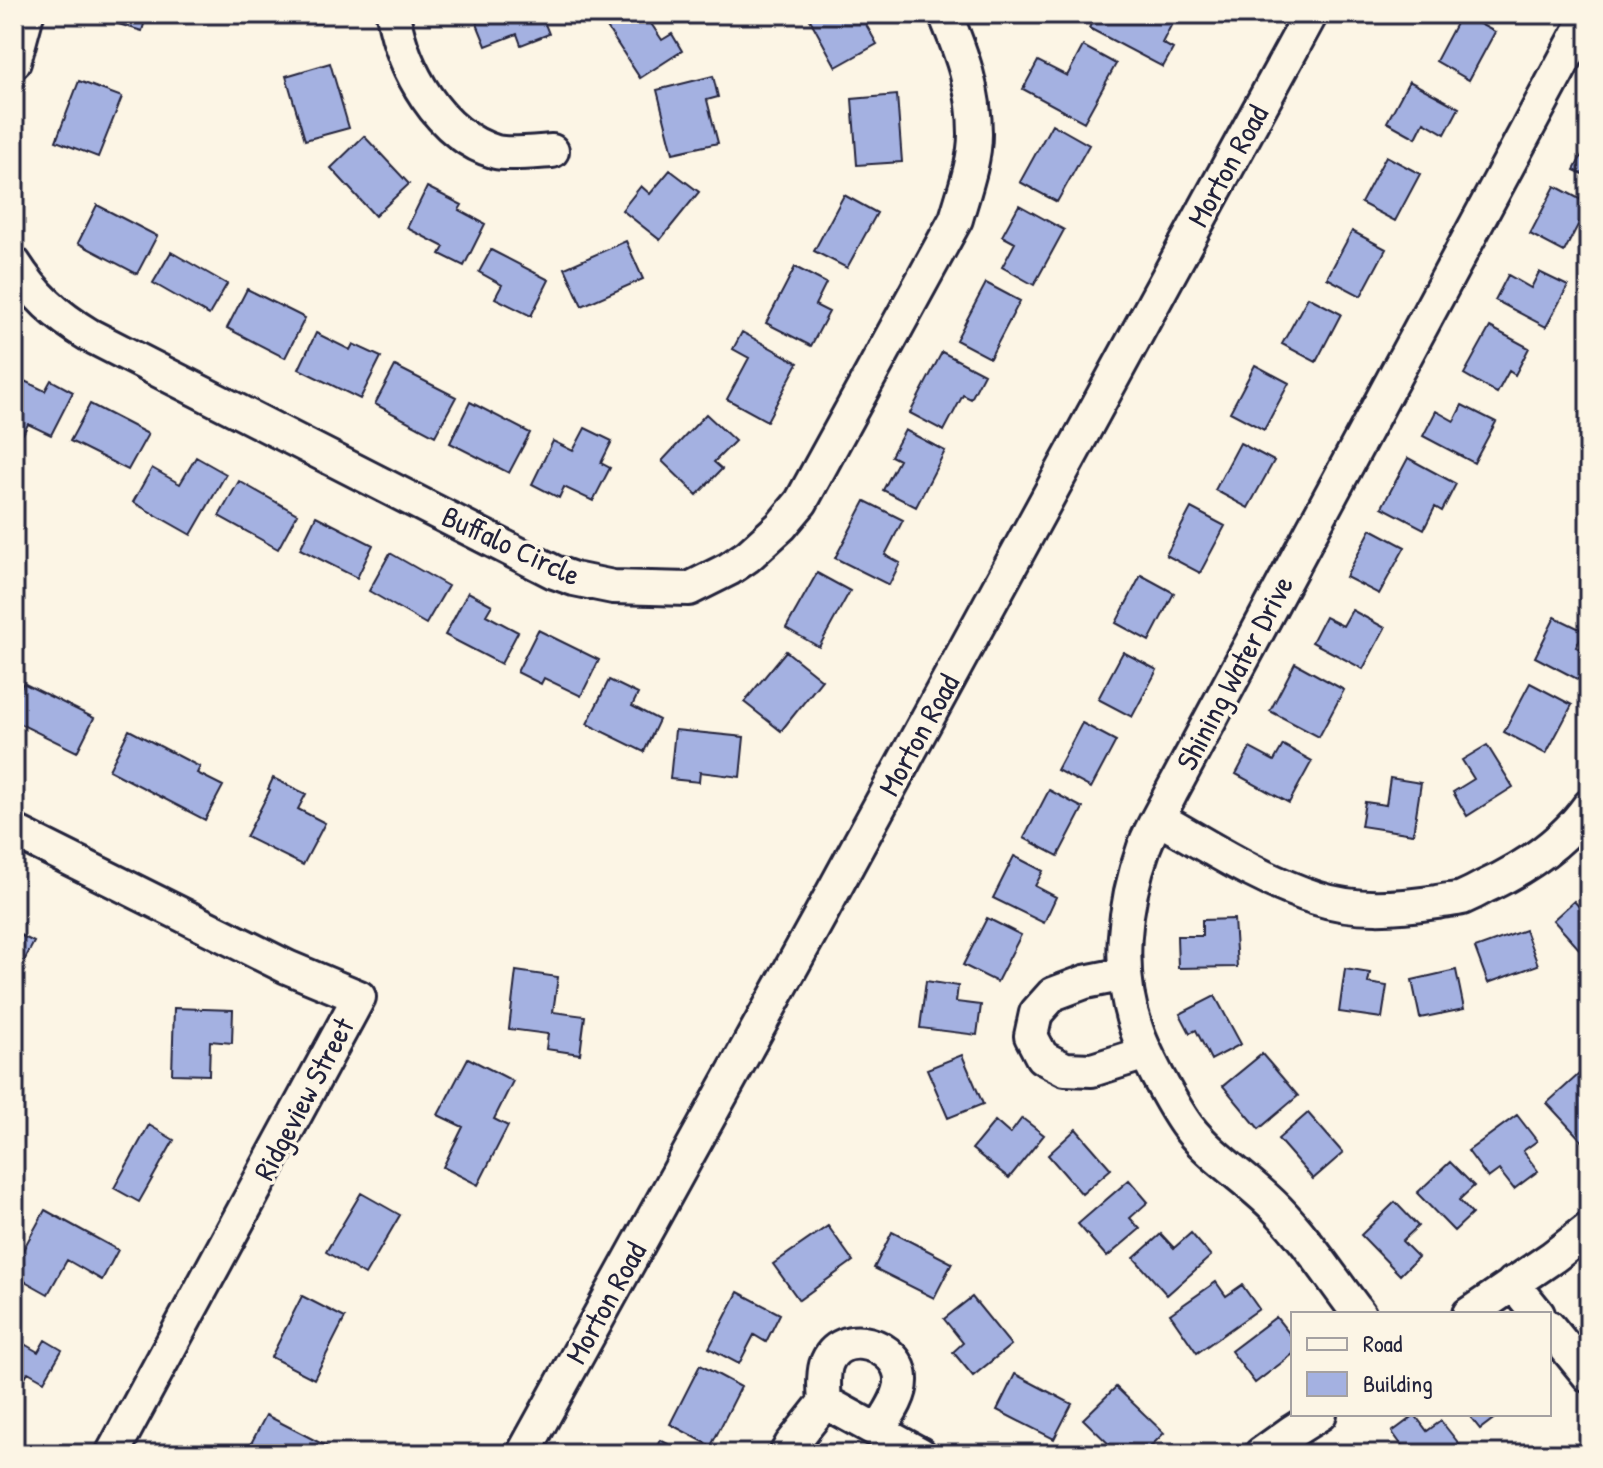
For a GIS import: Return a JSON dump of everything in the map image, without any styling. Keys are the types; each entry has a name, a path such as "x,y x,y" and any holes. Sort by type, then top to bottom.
{"street":[{"path":"14,62 27,14"},
{"path":"393,14 397,36 415,77 444,120 460,136 498,153 552,151"},
{"name":"Buffalo Circle","path":"14,263 45,303 89,335 554,572 613,587 689,589 748,556 781,526 801,502 956,219 969,177 975,136 973,100 962,53 945,14"},
{"name":"Morton Road","path":"523,1454 1311,14"},
{"name":"Shining Water Drive","path":"1358,1312 1276,1208 1214,1155 1189,1127 1146,1053 1136,1031 1125,974 1125,929 1132,886 1144,845 1158,818 1589,14"},
{"path":"1158,818 1277,884 1320,900 1372,908 1406,907 1462,897 1506,877 1556,842 1589,806"},
{"name":"Ridgeview Street","path":"14,831 287,967 359,997 112,1454"},
{"path":"1125,974 1085,982 1053,994 1036,1013 1031,1036 1042,1057 1065,1069 1092,1070 1146,1053"},
{"path":"1472,1312 1589,1229"},
{"path":"1513,1283 1536,1312"},
{"path":"1551,1329 1589,1376"},
{"path":"786,1454 825,1402 826,1364 836,1349 854,1341 872,1344 891,1356 900,1369 899,1394 878,1431"},
{"path":"825,1402 920,1454"},
{"path":"1261,1454 1317,1416"}],"building":[{"path":"96,14 147,14 142,31 95,17"},
{"path":"278,14 320,14 320,23 278,22"},
{"path":"473,14 541,14 549,34 521,45 517,34 486,46"},
{"path":"618,14 655,14 648,19 662,40 672,34 682,51 640,78 604,23"},
{"path":"807,14 860,14 877,44 836,67"},
{"path":"1096,14 1177,14 1162,43 1173,49 1163,67 1089,28"},
{"path":"1461,14 1495,32 1469,80 1436,61"},
{"path":"1083,46 1116,64 1084,122 1023,89 1038,61 1067,76"},
{"path":"330,63 349,128 305,140 286,76"},
{"path":"713,76 718,97 707,100 718,143 673,153 657,90"},
{"path":"79,81 122,97 98,157 56,141"},
{"path":"1409,81 1459,108 1445,134 1424,122 1416,138 1387,122"},
{"path":"897,95 902,162 857,165 852,99"},
{"path":"1052,124 1089,145 1057,202 1020,182"},
{"path":"364,136 409,184 375,216 331,168"},
{"path":"1589,142 1589,177 1574,170"},
{"path":"1386,156 1420,174 1395,221 1361,203"},
{"path":"670,170 699,192 660,240 622,210 641,186 650,194"},
{"path":"1555,186 1589,204 1564,252 1530,234"},
{"path":"427,187 462,205 459,210 485,224 464,266 440,254 444,247 407,228"},
{"path":"844,195 877,213 847,268 814,251"},
{"path":"97,205 157,236 137,274 78,243"},
{"path":"1019,205 1064,230 1034,285 1002,267 1015,243 1002,236"},
{"path":"1352,231 1386,249 1361,296 1327,278"},
{"path":"626,241 643,279 582,306 565,268"},
{"path":"491,250 549,280 531,316 495,298 502,285 479,272"},
{"path":"171,252 227,284 209,315 153,283"},
{"path":"795,267 826,283 815,305 829,312 811,346 766,323"},
{"path":"1539,272 1568,286 1546,327 1495,300 1508,275 1531,288"},
{"path":"986,283 1020,301 990,358 956,340"},
{"path":"247,289 305,318 285,358 227,328"},
{"path":"1308,297 1341,314 1316,362 1282,344"},
{"path":"1490,327 1529,348 1515,375 1509,371 1497,393 1464,374"},
{"path":"742,332 798,363 767,421 727,399 749,358 733,349"},
{"path":"316,333 350,350 353,344 381,357 360,399 299,369"},
{"path":"942,352 984,374 971,399 963,395 944,431 910,413"},
{"path":"1255,365 1289,383 1264,430 1230,412"},
{"path":"395,366 456,397 435,436 375,404"},
{"path":"14,376 45,391 51,380 73,392 51,435 28,424 23,434 14,430"},
{"path":"470,402 530,433 509,473 450,443"},
{"path":"90,404 148,434 128,470 70,441"},
{"path":"1462,405 1496,422 1474,463 1423,436 1436,411 1454,421"},
{"path":"706,414 735,441 714,462 722,469 697,495 662,461"},
{"path":"585,428 612,441 601,463 610,468 593,501 564,487 559,498 532,484 553,441 573,451"},
{"path":"905,430 945,451 916,507 883,490 899,460 891,456"},
{"path":"1240,443 1274,461 1248,508 1215,490"},
{"path":"196,457 226,474 191,535 133,502 152,468 180,484"},
{"path":"1408,458 1456,484 1442,511 1435,507 1424,529 1382,507"},
{"path":"239,481 297,514 278,549 219,516"},
{"path":"865,501 903,520 885,555 900,563 889,585 835,558"},
{"path":"1191,508 1225,526 1200,573 1166,555"},
{"path":"316,516 373,545 357,578 300,549"},
{"path":"1371,529 1405,547 1379,594 1346,577"},
{"path":"390,553 448,586 426,624 369,591"},
{"path":"817,573 850,591 819,647 786,628"},
{"path":"1141,575 1174,593 1149,641 1116,623"},
{"path":"468,592 492,605 486,615 518,632 501,664 445,635"},
{"path":"1352,610 1385,628 1363,669 1312,642 1325,617 1343,626"},
{"path":"1555,617 1584,631 1576,647 1589,653 1589,674 1585,683 1535,657"},
{"path":"538,630 599,660 581,696 544,678 541,684 517,672"},
{"path":"786,651 822,680 781,731 744,702"},
{"path":"1123,652 1157,670 1132,717 1098,699"},
{"path":"1295,663 1344,690 1319,737 1270,711"},
{"path":"609,680 638,694 632,706 659,720 644,752 587,724"},
{"path":"23,683 94,718 77,752 14,721 14,702"},
{"path":"1530,683 1572,705 1546,754 1504,732"},
{"path":"1082,723 1116,741 1091,788 1057,770"},
{"path":"129,730 200,767 197,773 223,786 205,820 109,770"},
{"path":"675,730 744,737 740,777 700,772 699,782 670,779"},
{"path":"1283,745 1312,761 1289,803 1236,774 1250,748 1274,761"},
{"path":"1487,745 1513,787 1467,816 1453,792 1474,779 1462,760"},
{"path":"273,778 306,794 298,809 325,823 303,865 246,837"},
{"path":"1390,778 1421,783 1413,834 1361,826 1365,802 1386,805"},
{"path":"1049,790 1083,808 1058,856 1024,838"},
{"path":"1014,856 1043,871 1035,886 1056,897 1044,923 993,898"},
{"path":"1574,901 1589,918 1589,960 1553,920"},
{"path":"987,918 1021,935 997,982 963,965"},
{"path":"1234,919 1237,967 1178,968 1177,936 1202,936 1202,920"},
{"path":"1525,930 1538,965 1488,983 1475,948"},
{"path":"14,932 34,942 14,980"},
{"path":"1345,969 1370,973 1368,983 1387,986 1382,1018 1339,1012"},
{"path":"1456,970 1464,1009 1420,1018 1412,980"},
{"path":"516,971 558,977 553,1012 585,1016 580,1054 546,1049 548,1034 509,1029"},
{"path":"926,981 958,986 956,1002 981,1005 977,1035 920,1028"},
{"path":"1215,996 1241,1044 1211,1060 1196,1030 1190,1033 1180,1014"},
{"path":"174,1008 233,1010 232,1043 210,1041 209,1075 172,1074"},
{"path":"1262,1054 1298,1096 1259,1129 1223,1086"},
{"path":"962,1055 983,1104 948,1118 927,1069"},
{"path":"468,1058 513,1081 494,1119 508,1126 478,1185 443,1167 463,1127 438,1115"},
{"path":"1588,1066 1589,1136 1583,1142 1547,1103"},
{"path":"1308,1113 1343,1153 1313,1179 1278,1139"},
{"path":"1517,1115 1537,1141 1523,1151 1538,1171 1514,1189 1499,1170 1488,1178 1468,1151"},
{"path":"1022,1118 1044,1135 1009,1178 972,1149 995,1121 1010,1134"},
{"path":"149,1125 174,1140 139,1202 114,1188"},
{"path":"1076,1129 1111,1169 1082,1194 1048,1155"},
{"path":"1450,1162 1474,1186 1459,1200 1472,1214 1454,1231 1417,1193"},
{"path":"1129,1180 1148,1202 1130,1218 1140,1229 1107,1257 1078,1224"},
{"path":"361,1193 400,1215 365,1275 326,1252"},
{"path":"1395,1202 1418,1226 1402,1241 1418,1257 1400,1275 1361,1235"},
{"path":"45,1210 118,1250 102,1280 67,1260 48,1294 14,1275 14,1266"},
{"path":"828,1226 853,1261 799,1300 773,1264"},
{"path":"892,1232 952,1263 934,1298 874,1268"},
{"path":"1191,1233 1211,1256 1167,1295 1134,1258 1161,1234 1174,1248"},
{"path":"1216,1282 1226,1296 1242,1285 1259,1309 1197,1353 1170,1314"},
{"path":"738,1292 780,1314 766,1342 754,1335 739,1364 709,1348"},
{"path":"302,1296 345,1318 314,1379 271,1357"},
{"path":"972,1297 1011,1345 973,1376 953,1352 963,1343 944,1319"},
{"path":"1276,1317 1291,1336 1291,1356 1255,1383 1231,1351"},
{"path":"14,1338 38,1352 45,1340 62,1350 44,1381 28,1372 14,1397"},
{"path":"700,1365 741,1387 711,1446 670,1424"},
{"path":"1015,1374 1072,1404 1054,1439 997,1410"},
{"path":"1116,1387 1164,1433 1143,1454 1119,1454 1083,1419"},
{"path":"266,1415 326,1446 322,1454 246,1453"},
{"path":"1414,1416 1427,1431 1441,1421 1464,1450 1459,1454 1408,1454 1392,1432"},
{"path":"1470,1416 1497,1416 1480,1429"},
{"path":"660,1440 688,1454 653,1454"}]}
